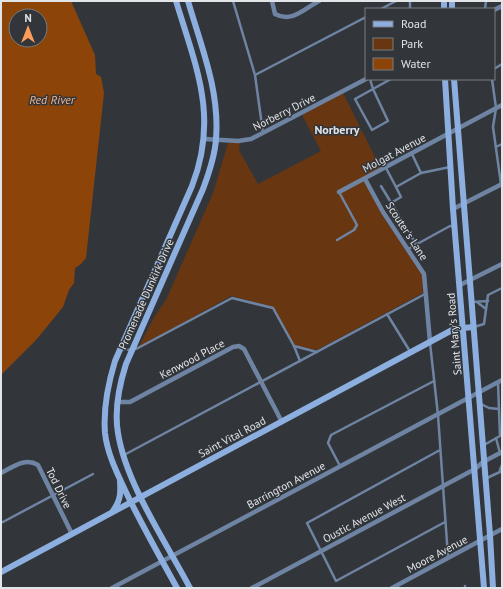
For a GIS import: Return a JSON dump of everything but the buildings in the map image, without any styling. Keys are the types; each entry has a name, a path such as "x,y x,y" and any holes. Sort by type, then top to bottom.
{"main road":[{"name":"Promenade Dunkirk Drive","path":"176,1 204,100 204,139 200,166 121,348 109,382 105,406 105,434 114,466 119,477 177,588"},
{"name":"Promenade Dunkirk Drive","path":"188,1 211,78 215,100 216,140 210,168 203,189 132,350 122,377 117,402 118,432 123,455 141,496 190,588"},
{"name":"Saint Mary's Road","path":"445,80 453,209 464,327 484,588"},
{"name":"Saint Mary's Road","path":"454,80 469,281 474,302 474,327 479,404 493,588"},
{"name":"Saint Vital Road","path":"1,572 411,353 454,328 474,327"},
{"path":"112,512 119,502 121,491 119,477"}],"street":[{"path":"272,1 275,14 283,18 293,17 320,1"},
{"name":"Norberry Drive","path":"204,139 244,140 264,133 365,80"},
{"name":"Molgat Avenue","path":"339,192 502,105"},
{"name":"Scouter's Lane","path":"365,179 383,212 424,274 430,342"},
{"path":"453,209 502,184"},
{"path":"460,285 502,264"},
{"name":"Kenwood Place","path":"117,402 130,402 233,347 239,346 244,349 282,422"},
{"name":"Barrington Avenue","path":"112,588 500,381"},
{"name":"Oustic Avenue West","path":"252,588 474,469 501,452"},
{"name":"Tod Drive","path":"1,473 24,461 32,461 38,465 72,534"},
{"name":"Moore Avenue","path":"392,588 502,529"}],"lane":[{"path":"233,1 255,75 264,133"},
{"path":"383,8 396,1"},
{"path":"255,75 365,18"},
{"path":"370,80 373,89 388,121 372,130 355,99 373,89 389,80"},
{"path":"492,80 496,108 493,127 502,184"},
{"path":"496,147 502,144"},
{"path":"412,154 421,173"},
{"path":"396,187 421,173 451,167"},
{"path":"386,168 401,197 391,203"},
{"path":"381,186 416,244"},
{"path":"337,240 354,230 357,225 339,192"},
{"path":"407,250 450,226 455,226"},
{"path":"474,327 484,324 488,294 502,288"},
{"path":"123,455 426,294"},
{"path":"121,348 132,350 232,298 272,308 294,346 300,361"},
{"path":"474,302 488,301"},
{"path":"474,302 486,309"},
{"path":"387,314 411,353"},
{"path":"430,342 438,415 448,558"},
{"path":"294,346 317,352"},
{"path":"340,466 328,443 331,435 434,381"},
{"path":"482,446 500,436 500,381"},
{"path":"479,404 489,408 499,409"},
{"path":"496,438 501,452"},
{"path":"440,450 307,523 336,581 445,522"},
{"path":"485,480 501,471 502,465"},
{"path":"1,523 93,474"}],"green space":[{"path":"343,93 381,169 364,178 382,215 422,274 423,293 317,350 294,346 273,307 231,296 138,348 155,316 166,300 213,193 228,143 240,143 239,150 258,184 321,151 302,115"}],"water":[{"name":"Red River","path":"1,1 71,1 95,55 96,74 101,77 104,93 86,258 75,268 74,283 69,290 63,307 36,340 1,375"}],"district":[{"name":"Norberry","path":"337,130"}]}
